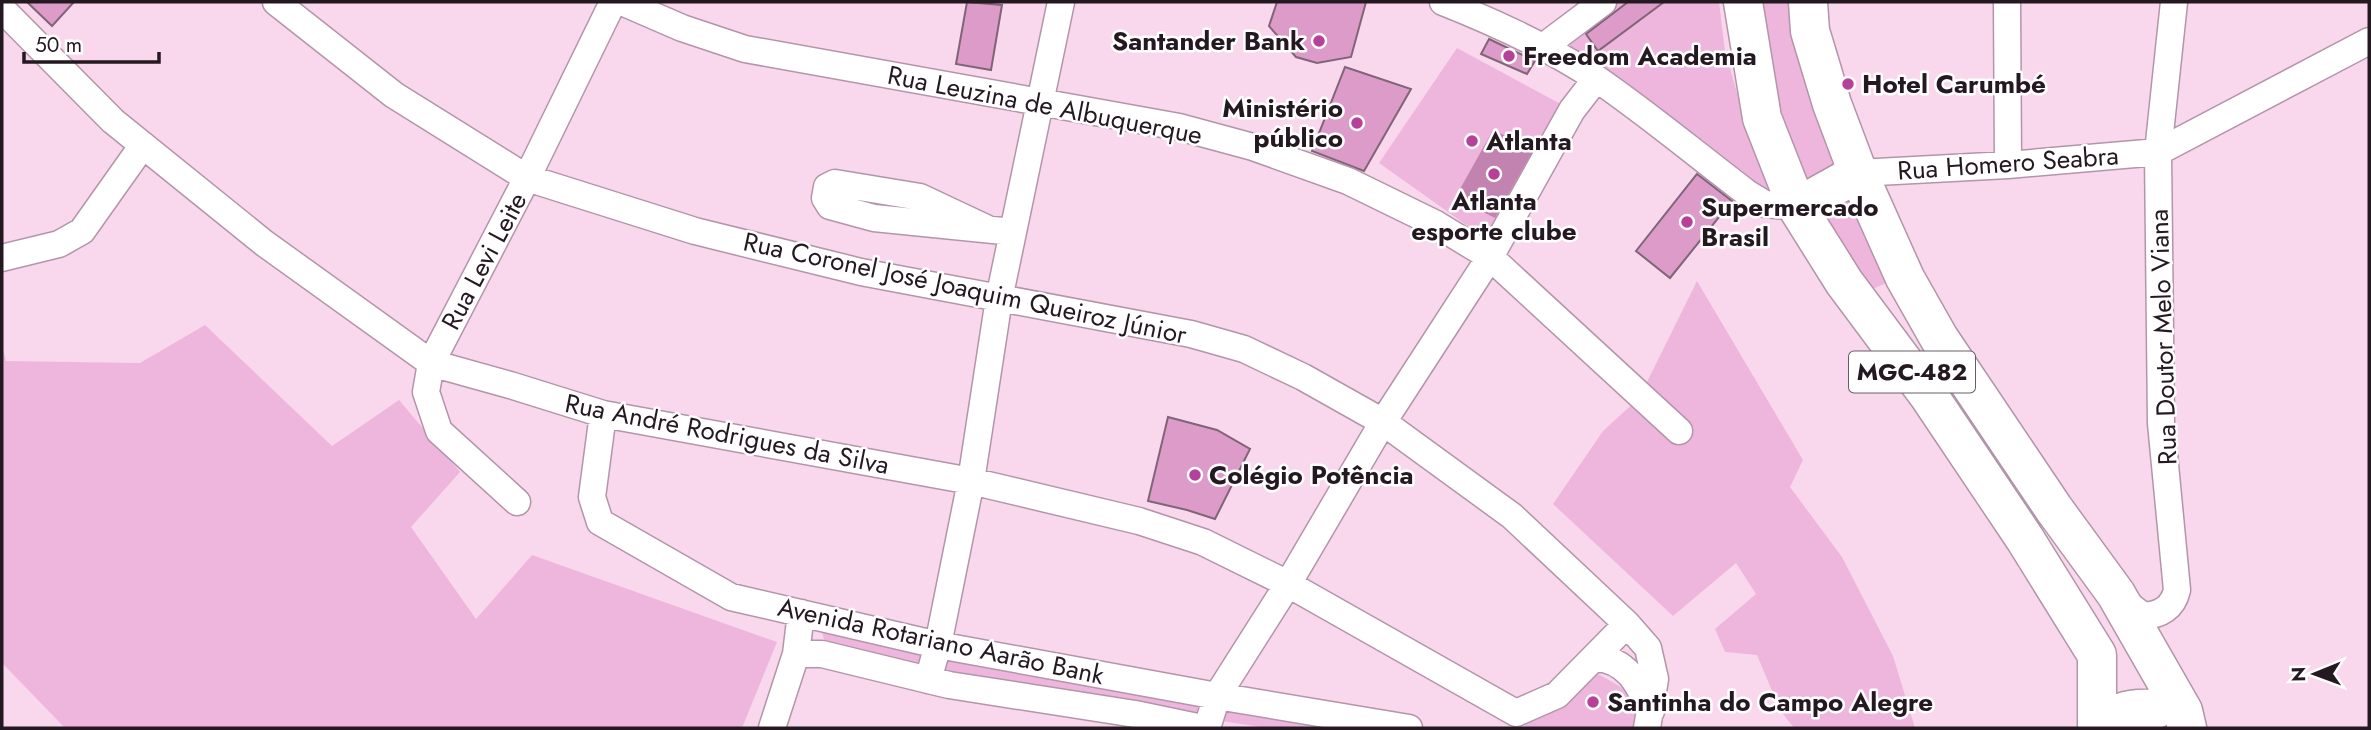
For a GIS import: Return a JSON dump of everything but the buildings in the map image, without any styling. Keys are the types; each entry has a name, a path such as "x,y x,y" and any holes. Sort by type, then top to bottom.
{"highway":[{"name":"MGC-482","path":"1743,2 1762,118 1797,207 1844,282 1905,363 2025,539 2115,635 2171,722 2183,711 2116,594 2054,509 1939,338 1905,278 1858,173 1832,104 1810,30 1808,2"},
{"path":"1797,207 1858,173"},
{"path":"1865,308 1885,306 1898,299 1905,278"},
{"path":"1905,363 1906,345 1916,337 1939,338"},
{"path":"2054,509 2066,540 2108,608 2115,635 2118,656 2104,725"},
{"path":"2025,539 2097,655 2104,725"},
{"path":"2104,725 2122,710 2171,722"}],"street":[{"name":"Rua Coronel José Joaquim Queiroz Júnior","path":"276,2 394,95 527,178 695,230 861,272 1191,334 1244,349 1303,377 1383,422 1512,516 1627,624 1648,648 1655,680 1649,720"},
{"name":"Rua Levi Leite","path":"517,502 439,431 426,392 430,363 527,178 613,2"},
{"name":"Rua Leuzina de Albuquerque","path":"622,2 682,28 745,48 1179,127 1253,146 1348,181 1436,224 1490,257 1679,431"},
{"path":"928,680 938,645 971,481 999,299 1000,231 1039,102 1061,2"},
{"path":"1443,2 1543,47 1596,79 1765,204 1797,207"},
{"path":"1543,47 1604,2"},
{"path":"2007,2 2008,165"},
{"name":"Rua Doutor Melo Viana","path":"2116,594 2143,615 2157,615 2169,607 2177,590 2161,423 2158,152 2174,2"},
{"name":"Rua André Rodrigues da Silva","path":"2,9 113,121 264,243 430,363 603,414 971,481 1139,521 1203,542 1288,583 1513,720"},
{"path":"2158,152 2369,41"},
{"path":"1204,728 1217,696 1288,583 1383,422 1490,257 1572,110 1596,79"},
{"path":"2,258 59,244 82,231 143,145"},
{"name":"Rua Homero Seabra","path":"1858,173 2008,165 2158,152"},
{"path":"835,183 920,197 1000,231 863,215 830,206 825,198 827,187 835,183"},
{"name":"Avenida Rotariano Aarão Bank","path":"603,414 592,497 600,522 731,597 938,645 1409,728"},
{"path":"772,728 796,654 801,613"},
{"path":"1513,720 1557,695 1627,624"},
{"name":"Avenida Rotariano Aarão Bank","path":"796,654 822,654 928,680 1135,721 1204,728"},
{"path":"1595,658 1611,659 1639,684 1649,720"}],"shaded area":[{"path":"1615,2 1719,2 1725,51 1748,131 1779,202 1560,47"},
{"path":"1755,2 1793,2 1836,163 1808,181 1775,93"},
{"name":"Atlanta","path":"1457,48 1570,109 1486,239 1379,163"},
{"name":"Atlanta esporte clube","path":"1493,130 1534,149 1495,218 1455,198"},
{"path":"1846,188 1891,281 1868,291 1814,208"},
{"path":"1697,281 1803,460 1790,487 1842,557 1893,656 1915,728 1794,728 1780,710 1757,655 1725,652 1715,629 1756,594 1736,563 1673,616 1553,504 1603,431 1639,398"},
{"path":"205,325 332,446 399,400 460,472 411,527 476,619 532,555 777,642 742,728 65,728 2,663 2,346 6,361 140,363"},
{"path":"819,620 926,649 925,669 826,648"},
{"path":"936,653 1211,700 1206,720 935,672"},
{"path":"1594,672 1627,692 1635,707 1635,728 1524,728 1528,718 1559,710"},
{"path":"1220,702 1378,728 1267,728 1215,720"}],"place":[{"name":"Santander Bank","path":"1319,41"},
{"name":"Freedom Academia","path":"1509,56"},
{"name":"Hotel Carumbé","path":"1848,84"},
{"name":"Ministério público","path":"1357,123"},
{"name":"Atlanta","path":"1472,141"},
{"name":"Atlanta esporte clube","path":"1494,174"},
{"name":"Supermercado Brasil","path":"1687,222"},
{"name":"Colégio Potência","path":"1195,475"},
{"name":"Santinha do Campo Alegre","path":"1593,702"}]}
